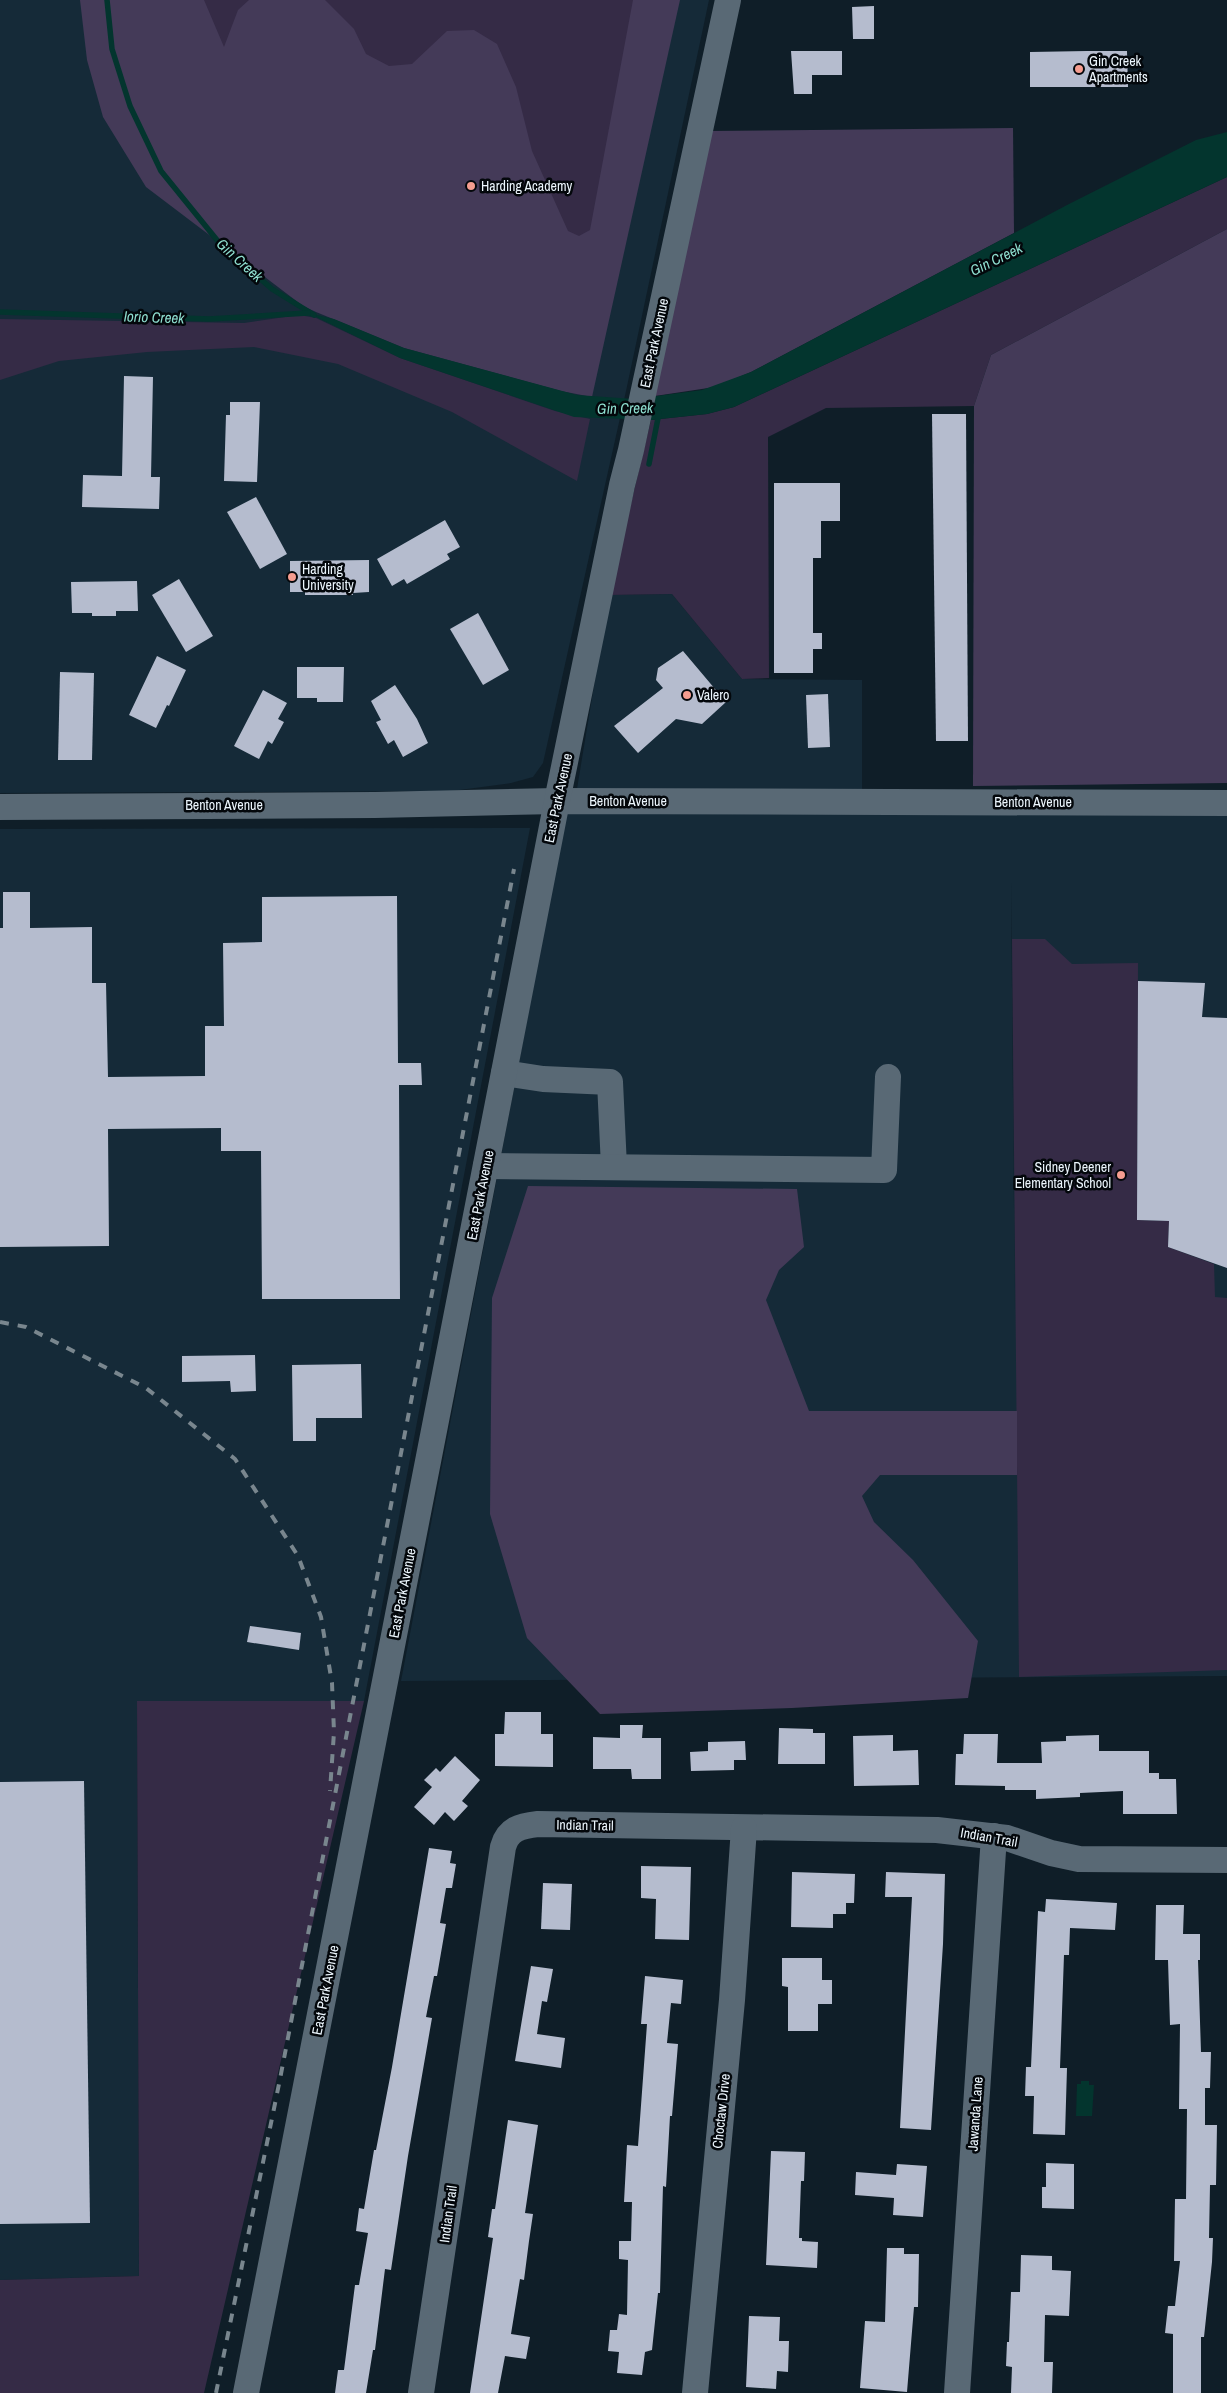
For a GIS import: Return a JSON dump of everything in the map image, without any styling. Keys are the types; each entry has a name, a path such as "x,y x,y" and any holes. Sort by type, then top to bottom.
{"street":[{"name":"East Park Avenue","path":"246,2393 557,801 622,485 728,0"},
{"name":"Benton Avenue","path":"0,807 375,805 557,801 1227,803"},
{"path":"504,1073 543,1079 610,1082 614,1167"},
{"path":"486,1166 884,1170 888,1077"},
{"name":"Indian Trail","path":"421,2393 506,1837 513,1830 538,1824 938,1830 1021,1841 1051,1853 1079,1858 1227,1860"},
{"name":"Choctaw Drive","path":"695,2393 732,2000 744,1828"},
{"name":"Jawanda Lane","path":"957,2393 994,1836"}],"shaded area":[{"name":"Harding University","path":"0,0 709,0 626,391 543,763 533,777 511,783 452,791 0,793"},
{"name":"Harding Academy","path":"80,0 204,0 224,47 238,10 249,0 325,0 354,29 366,54 389,66 412,64 447,31 474,30 497,44 516,87 532,151 568,231 579,236 590,230 633,0 680,0 592,397 561,391 404,348 303,306 146,187 103,117 87,60"},
{"name":"Harding Academy","path":"187,0 663,0 578,374 352,267"},
{"path":"1013,128 1014,233 751,372 715,387 655,396 710,131"},
{"path":"1227,177 1227,229 991,355 974,406 826,408 768,437 769,678 742,679 672,594 609,595 651,420 707,414 734,407"},
{"path":"1227,229 1227,783 973,786 974,406 991,355"},
{"path":"299,315 316,318 400,358 555,411 590,419 577,481 452,412 338,364 254,347 147,352 59,361 0,380 0,319 244,323"},
{"path":"672,594 742,679 862,680 862,789 577,789 609,595"},
{"path":"1227,807 1227,1676 401,1681 567,810","holes":["1011,881 1012,939 1015,1319"]},
{"path":"530,828 364,1701 137,1701 139,2276 0,2280 0,829"},
{"name":"Sidney Deener Elementary School","path":"1012,939 1045,939 1072,964 1138,963 1137,1220 1169,1221 1168,1247 1214,1264 1215,1297 1227,1298 1227,1670 1019,1677"},
{"path":"528,1186 797,1189 804,1247 779,1270 766,1300 809,1411 1017,1411 1017,1475 880,1475 862,1496 874,1522 913,1560 978,1641 968,1698 792,1708 600,1714 527,1638 490,1514 492,1298"},
{"path":"137,1701 364,1701 204,2393 0,2393 0,2280 139,2276"}],"water":[{"path":"1227,132 1227,177 734,407 707,414 651,420 574,417 400,358 308,313 334,319 404,348 577,395 634,399 702,390 751,372 1067,205 1196,140"},
{"path":"1081,2081 1089,2081 1089,2085 1094,2085 1092,2116 1076,2116 1077,2084 1081,2084"}],"building":[{"path":"874,6 874,39 853,39 852,7"},
{"path":"791,51 842,51 842,75 812,75 812,94 794,94"},
{"name":"Gin Creek Apartments","path":"1127,51 1128,87 1030,87 1030,52"},
{"path":"124,376 153,377 151,477 160,477 159,509 82,507 83,475 122,476"},
{"path":"230,402 260,402 257,482 224,481 226,415 230,415"},
{"path":"932,414 966,414 968,741 936,741"},
{"path":"774,483 840,483 840,521 821,521 821,558 813,558 813,633 822,633 822,649 813,649 813,673 774,673"},
{"path":"256,497 287,554 260,569 227,512"},
{"path":"445,520 460,547 447,554 450,559 407,584 404,579 392,586 377,559"},
{"path":"369,560 369,592 353,593 353,595 305,595 305,592 290,592 290,561"},
{"path":"179,579 213,636 186,652 152,595"},
{"path":"137,581 138,611 116,611 116,616 92,616 92,613 72,613 71,582"},
{"path":"478,613 509,670 483,685 450,629"},
{"name":"Valero","path":"683,651 726,702 702,724 676,719 638,753 614,726 663,688 656,680 658,668"},
{"path":"157,656 186,670 156,728 129,715"},
{"path":"297,667 344,667 343,702 317,702 317,698 297,698"},
{"path":"60,672 94,673 92,760 58,760"},
{"path":"395,685 417,719 428,743 403,757 394,740 388,744 376,722 381,720 371,701"},
{"path":"263,690 287,703 278,719 284,722 272,744 268,741 259,759 234,746"},
{"path":"828,694 830,747 808,748 806,695"},
{"path":"3,892 30,892 30,928 92,927 92,983 106,983 108,1077 205,1076 205,1026 224,1026 223,943 262,942 262,897 397,896 398,1063 421,1063 422,1085 399,1085 400,1299 262,1299 261,1151 221,1151 221,1128 108,1129 109,1246 0,1247 0,928 3,928"},
{"name":"Sidney Deener Elementary School","path":"1138,981 1205,983 1202,1017 1227,1018 1227,1268 1168,1247 1169,1221 1137,1220"},
{"path":"255,1355 256,1391 231,1392 230,1381 182,1382 182,1356"},
{"path":"361,1364 362,1418 316,1418 316,1441 293,1441 292,1365"},
{"path":"250,1626 301,1633 299,1650 247,1642"},
{"path":"505,1712 541,1712 541,1734 553,1734 553,1767 495,1766 495,1734 504,1734"},
{"path":"620,1725 643,1725 642,1738 661,1738 661,1779 632,1779 631,1769 593,1769 593,1737 620,1738"},
{"path":"779,1728 813,1729 813,1733 825,1733 825,1764 778,1764"},
{"path":"964,1734 998,1734 997,1763 1042,1763 1041,1742 1066,1741 1066,1736 1099,1735 1099,1751 1149,1751 1149,1773 1159,1773 1159,1779 1176,1779 1177,1814 1123,1814 1123,1791 1080,1793 1080,1797 1036,1799 1036,1790 1005,1790 1005,1786 955,1785 956,1754 963,1754"},
{"path":"893,1735 893,1751 918,1750 919,1785 854,1786 853,1736"},
{"path":"745,1741 746,1760 734,1760 734,1770 691,1771 690,1752 708,1751 708,1742"},
{"path":"455,1756 480,1780 462,1801 468,1806 454,1821 445,1812 434,1825 414,1807 432,1787 424,1780 436,1768 440,1772"},
{"path":"84,1781 90,2223 0,2224 0,1782"},
{"path":"429,1848 452,1851 450,1863 456,1864 452,1888 446,1888 440,1923 446,1924 437,1976 434,1976 426,2017 432,2018 408,2156 391,2270 385,2269 375,2350 373,2350 366,2393 335,2393 338,2370 344,2370 355,2285 359,2285 368,2233 356,2231 359,2208 364,2209 374,2150 376,2150"},
{"path":"641,1866 691,1867 689,1940 655,1939 656,1899 641,1898"},
{"path":"792,1872 855,1874 854,1903 846,1903 846,1914 833,1914 833,1928 791,1927"},
{"path":"886,1872 945,1874 943,1944 931,2130 900,2128 912,1897 885,1897"},
{"path":"543,1883 572,1884 570,1930 541,1929"},
{"path":"1046,1899 1117,1903 1115,1930 1070,1928 1069,1955 1064,1955 1060,2068 1067,2068 1065,2135 1033,2134 1034,2096 1025,2096 1026,2067 1031,2067 1038,1911 1045,1912"},
{"path":"1156,1905 1184,1905 1183,1934 1200,1934 1200,1960 1198,1960 1201,2052 1211,2052 1210,2088 1205,2088 1205,2125 1217,2125 1216,2185 1210,2185 1209,2238 1213,2238 1212,2262 1204,2337 1201,2337 1201,2393 1173,2393 1173,2334 1165,2333 1168,2306 1175,2306 1180,2261 1174,2261 1175,2199 1186,2199 1187,2109 1179,2109 1180,2024 1170,2025 1168,1960 1155,1960"},
{"path":"782,1958 822,1958 822,1980 832,1980 832,2004 818,2004 818,2031 788,2031 788,1987 782,1986"},
{"path":"531,1966 553,1969 547,2002 542,2001 537,2034 565,2038 561,2068 515,2061"},
{"path":"645,1976 683,1980 681,2004 671,2003 667,2043 678,2044 672,2116 670,2116 666,2187 663,2186 660,2293 658,2293 652,2350 645,2352 642,2375 617,2373 619,2352 608,2351 610,2330 617,2330 619,2314 627,2315 628,2260 619,2259 619,2241 631,2241 632,2202 624,2202 627,2145 638,2146 647,2024 641,2024"},
{"path":"508,2120 538,2125 525,2213 533,2214 524,2280 520,2279 511,2334 530,2337 526,2359 505,2356 498,2393 470,2393 493,2238 488,2237 492,2209 495,2209"},
{"path":"771,2151 805,2152 804,2181 801,2181 799,2238 802,2238 802,2241 818,2242 817,2268 766,2265"},
{"path":"1046,2163 1074,2164 1074,2209 1042,2208 1042,2187 1046,2187"},
{"path":"897,2164 927,2166 923,2217 893,2215 894,2198 855,2195 856,2172 896,2175"},
{"path":"887,2248 904,2248 904,2254 919,2254 918,2307 914,2307 907,2392 860,2388 865,2321 885,2322"},
{"path":"1021,2255 1052,2256 1052,2270 1071,2271 1069,2316 1045,2315 1044,2362 1053,2362 1052,2393 1011,2393 1012,2367 1006,2366 1007,2342 1009,2342 1011,2292 1020,2292"},
{"path":"749,2316 780,2317 779,2341 789,2341 788,2372 777,2371 776,2389 746,2387"}],"waterway":[{"name":"Gin Creek","path":"107,0 112,49 130,106 161,171 221,245 272,289 314,315"},
{"name":"Iorio Creek","path":"0,312 209,319 308,313"},
{"path":"649,464 659,413"}],"railway":[{"path":"216,2393 280,2079 514,869"},
{"path":"0,1322 26,1327 146,1388 235,1459 298,1556 321,1617 332,1683 334,1732 330,1791"}],"place":[{"name":"Gin Creek Apartments","path":"1079,69"},
{"name":"Harding Academy","path":"471,186"},
{"name":"Harding University","path":"292,577"},
{"name":"Valero","path":"687,695"},
{"name":"Sidney Deener Elementary School","path":"1121,1175"}]}
